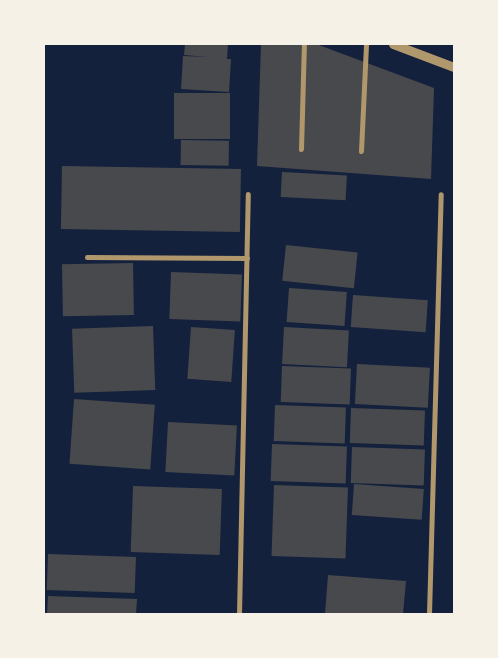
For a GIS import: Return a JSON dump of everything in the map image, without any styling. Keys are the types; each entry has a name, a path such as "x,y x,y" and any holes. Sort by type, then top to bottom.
{"street":[{"path":"302,149 304,44"},
{"path":"361,151 366,44"},
{"path":"393,44 454,67"},
{"path":"239,614 248,194"},
{"path":"429,614 441,194"},
{"path":"87,257 247,258"}],"building":[{"path":"185,44 228,44 227,59 231,59 229,92 181,89 183,56 208,57 184,55"},
{"path":"261,44 316,44 434,88 431,179 257,166"},
{"path":"174,93 230,93 230,139 174,139"},
{"path":"181,140 229,141 229,166 181,165"},
{"path":"62,166 241,169 240,232 61,229"},
{"path":"282,172 347,175 346,200 281,197"},
{"path":"286,245 358,253 354,288 282,281"},
{"path":"133,263 134,315 63,316 62,264"},
{"path":"171,272 242,274 240,321 169,319"},
{"path":"289,288 347,292 344,326 287,322"},
{"path":"353,295 428,300 426,332 351,327"},
{"path":"153,326 155,390 74,393 72,329"},
{"path":"191,327 235,330 231,382 187,379"},
{"path":"284,327 349,330 347,367 282,364"},
{"path":"357,364 430,368 428,408 355,404"},
{"path":"282,366 351,368 350,404 281,402"},
{"path":"74,399 155,405 150,469 69,464"},
{"path":"275,405 346,407 345,443 274,441"},
{"path":"351,408 425,411 424,446 350,443"},
{"path":"168,422 237,426 234,476 165,472"},
{"path":"272,444 347,447 346,484 271,481"},
{"path":"352,447 425,450 424,486 351,483"},
{"path":"354,484 424,489 422,520 352,515"},
{"path":"274,485 348,488 345,559 272,556"},
{"path":"133,486 222,489 220,555 131,552"},
{"path":"48,554 136,557 135,593 47,590"},
{"path":"328,575 406,581 403,614 325,614"},
{"path":"48,596 137,599 136,614 47,614"}]}
